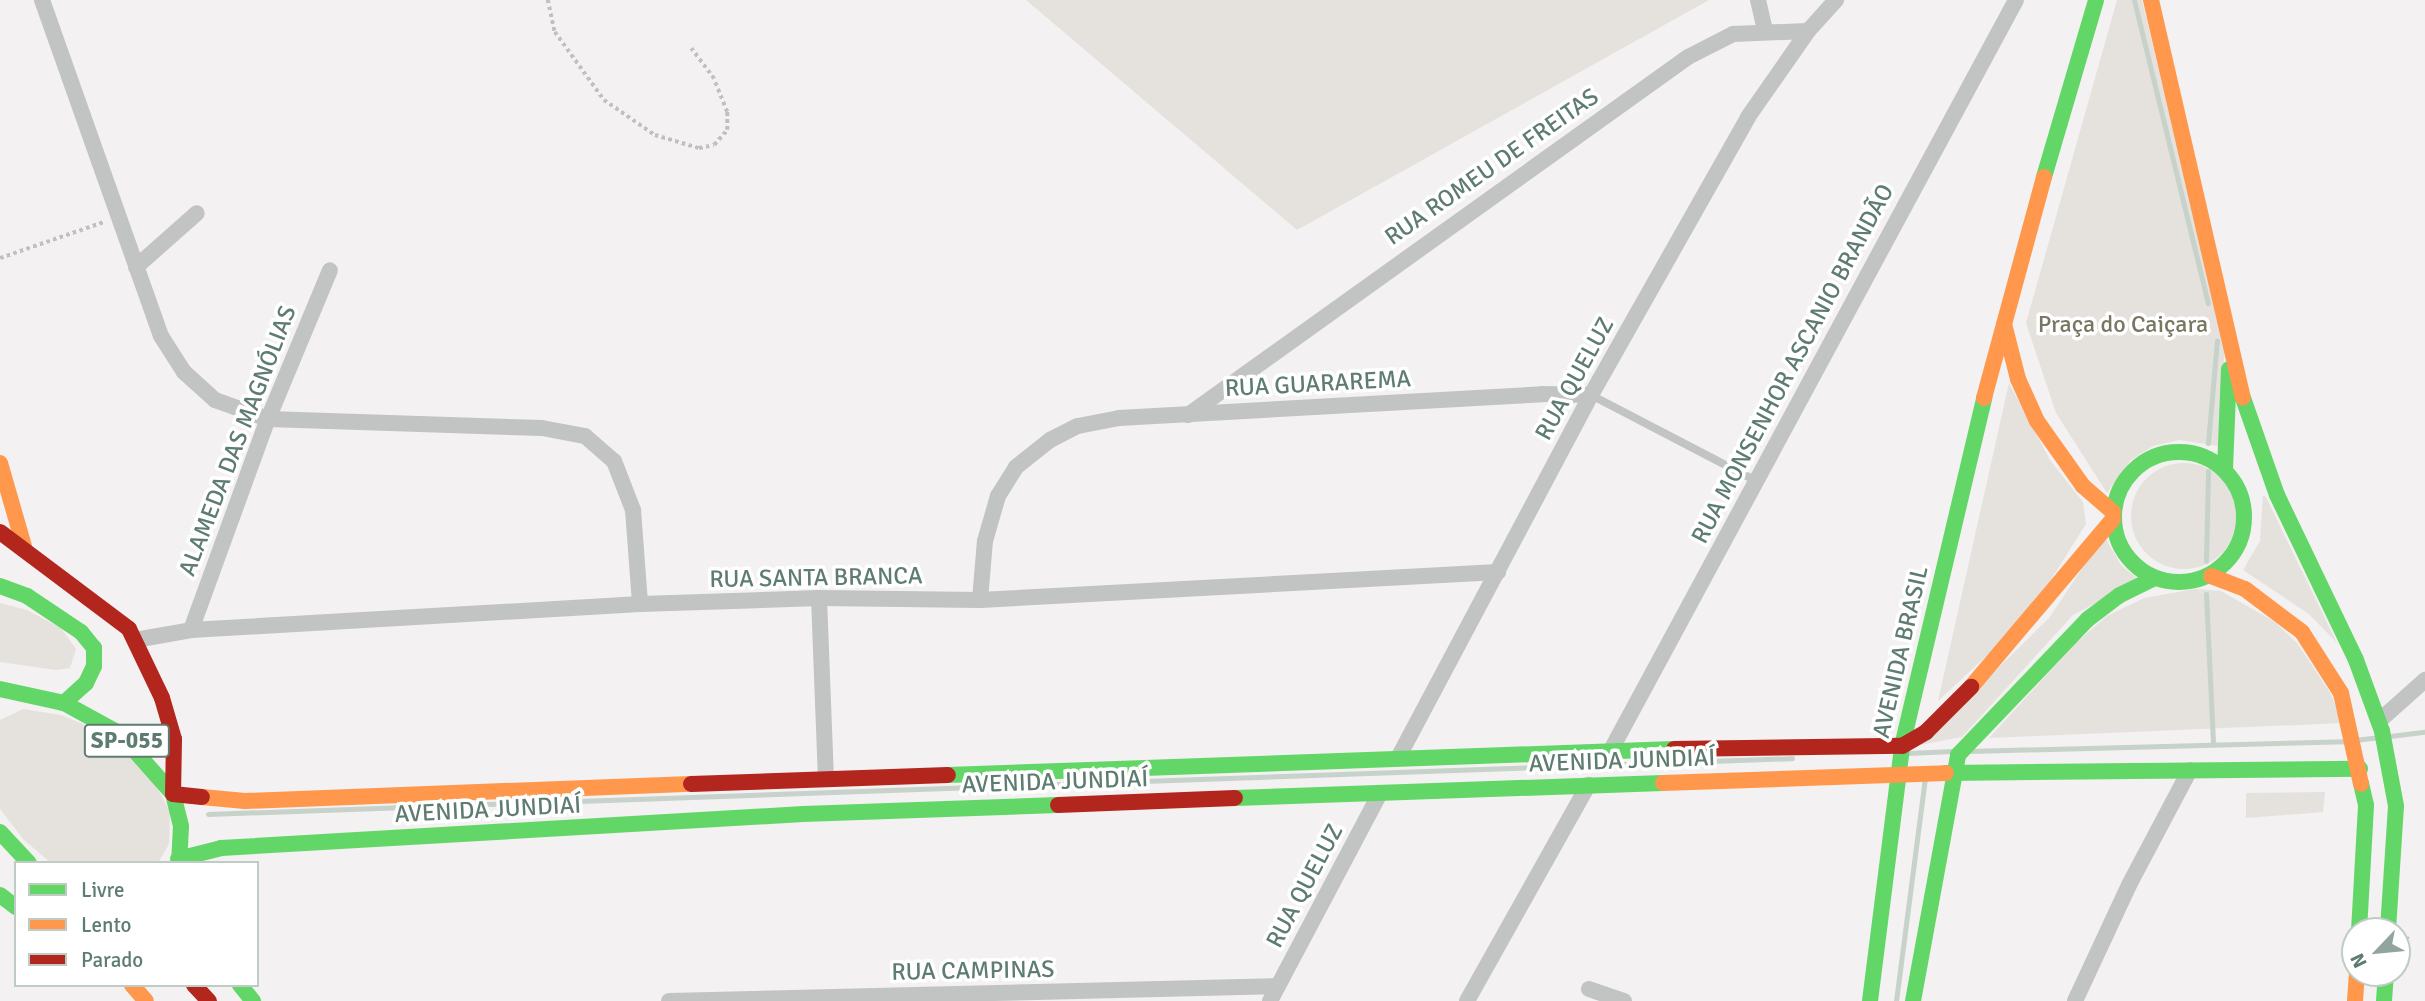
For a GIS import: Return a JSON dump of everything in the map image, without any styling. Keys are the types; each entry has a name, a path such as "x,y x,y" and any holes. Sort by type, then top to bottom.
{"main road":[{"name":"AVENIDA BRASIL","path":"1870,1001 1903,762 2003,318 2096,0"},
{"path":"2151,0 2230,353 2277,495 2356,660 2380,726 2390,764 2396,806 2389,917"},
{"path":"2003,318 2018,379 2037,421 2083,486 2113,516"},
{"path":"2230,353 2228,473 2244,505 2245,526 2228,562 2211,576 2174,583 2155,578 2124,551 2113,516 2115,498 2128,476 2144,461 2164,453 2186,451 2228,473 2277,495"},
{"path":"0,463 24,546"},
{"path":"1903,762 1926,732 1974,685 2113,516"},
{"path":"0,532 24,546 129,629 162,698 174,739 173,794"},
{"path":"2211,576 2245,589 2302,632 2324,661 2351,728 2365,805 2360,917"},
{"path":"1913,1001 1944,774 1975,732 2088,619 2120,595 2155,578"},
{"path":"0,586 27,596 71,624 94,648 94,666 86,683 64,703"},
{"name":"SP-055","path":"0,689 22,697 64,703 119,733 173,794 181,826 177,861"},
{"path":"0,711 22,697"},
{"name":"AVENIDA JUNDIAÍ","path":"173,794 246,801 826,777 1611,750 1903,762 1944,774 2190,770 2359,763"},
{"name":"AVENIDA JUNDIAÍ","path":"177,861 221,848 803,814 1588,785 1903,762"},
{"path":"0,832 27,861"},
{"path":"134,987 146,1001"},
{"path":"196,987 209,1001"},
{"path":"242,987 253,1001"}],"street":[{"path":"42,0 161,336 184,372 215,400 268,419 542,428 584,436 614,461 633,510 640,604"},
{"path":"1758,0 1765,31"},
{"path":"1808,31 1836,0"},
{"name":"RUA MONSENHOR ASCANIO BRANDÃO","path":"1611,750 2016,0"},
{"name":"RUA ROMEU DE FREITAS","path":"1188,415 1688,57 1732,34 1808,31"},
{"name":"RUA QUELUZ","path":"1398,758 1591,395 1748,117 1808,31"},
{"path":"136,267 197,213"},
{"name":"ALAMEDA DAS MAGNÓLIAS","path":"191,630 268,419 330,270"},
{"name":"RUA GUARAREMA","path":"980,600 985,541 998,496 1016,467 1050,440 1078,426 1119,418 1542,394 1591,395"},
{"name":"RUA SANTA BRANCA","path":"135,640 191,630 640,604 820,598 980,600 1498,572"},
{"path":"820,598 826,777"},
{"path":"2380,726 2425,680"},
{"path":"2075,1001 2129,885 2190,770"},
{"path":"1467,1001 1588,785"},
{"name":"RUA QUELUZ","path":"1270,1001 1380,793"},
{"name":"RUA CAMPINAS","path":"669,1001 1278,986"},
{"path":"1589,989 1624,1001"}],"lane":[{"name":"RUA GUARAREMA","path":"1591,395 1756,481"}],"path":[{"path":"548,0 555,32 604,100 655,135 699,148 714,145 727,131 727,112 714,79 691,49"},
{"path":"0,258 119,217"}],"green space":[{"path":"1026,0 1709,0 1297,230"},
{"name":"Praça do Caiçara","path":"2117,0 2142,0 2225,346 2218,446 2179,440 2153,446 2131,460 2107,493 2056,413 2026,323"},
{"name":"Praça do Caiçara","path":"2009,383 2050,460 2083,502 2086,524 2043,592 1995,648 1938,701"},
{"path":"2184,463 2204,467 2221,479 2233,496 2237,516 2233,536 2221,553 2204,565 2184,569 2164,565 2147,553 2135,536 2131,516 2135,496 2147,479 2164,467"},
{"path":"2263,495 2337,643 2309,614 2243,570 2260,541"},
{"path":"2104,536 2121,565 2139,580 2073,615 1962,737 1920,745 2049,618"},
{"path":"2195,589 2221,591 2275,622 2297,643 2331,694 2342,723 1989,738 2076,643 2107,616 2144,598"},
{"path":"0,603 27,610 61,628 76,649 70,668 56,670 0,662"},
{"path":"23,709 61,715 99,731 151,776 170,812 169,844 159,861 49,861 23,839 0,809 0,720"},
{"path":"2325,792 2323,812 2246,818 2246,793"}],"waterway":[{"path":"2134,0 2208,303"},
{"path":"2208,443 2217,340"},
{"path":"2206,561 2208,471"},
{"path":"2206,594 2213,744"},
{"path":"2390,736 2425,732"},
{"path":"2355,740 2380,737"},
{"path":"1970,751 2345,741"},
{"path":"1907,753 1953,751"},
{"path":"208,814 1792,758"},
{"path":"1896,1001 1925,779"}],"traffic: fast":[{"path":"2044,177 2096,0"},
{"path":"2225,469 2229,369"},
{"path":"1870,1001 1902,746 1984,398"},
{"path":"2243,398 2277,495 2356,660 2382,731 2396,806 2389,917"},
{"path":"2179,452 2204,456 2225,471 2240,492 2244,517 2240,542 2225,563 2204,578 2179,582 2154,578 2133,563 2118,542 2114,517 2118,492 2133,471 2154,456 2179,452"},
{"path":"1913,1001 1958,755 2088,619 2120,595 2155,578"},
{"path":"0,586 27,596 81,632 94,648 94,666 86,683 64,703"},
{"path":"0,689 64,703 119,733 173,794 181,826 179,861"},
{"path":"948,775 1674,749"},
{"path":"1946,773 2360,769"},
{"path":"1235,798 1663,783"},
{"path":"2360,917 2366,805 2361,784"},
{"path":"178,859 221,848 803,814 1058,805"},
{"path":"0,832 27,861"},
{"path":"0,895 14,906"},
{"path":"242,987 253,1001"},
{"path":"2384,1001 2385,987"}],"traffic: slow":[{"path":"2151,0 2243,398"},
{"path":"1984,398 2044,177"},
{"path":"2004,324 2018,379 2037,421 2083,486 2113,512"},
{"path":"0,463 24,546"},
{"path":"1971,687 2113,519"},
{"path":"2211,576 2245,589 2302,632 2341,693 2361,784"},
{"path":"1663,783 1946,773"},
{"path":"202,797 245,801 691,784"},
{"path":"134,987 146,1001"},
{"path":"2355,1001 2356,987"}],"traffic: jam":[{"path":"0,532 129,629 162,698 174,739 173,794 202,797"},
{"path":"1674,749 1902,746 1926,732 1971,687"},
{"path":"691,784 948,775"},
{"path":"1058,805 1235,798"},
{"path":"196,987 209,1001"}]}
